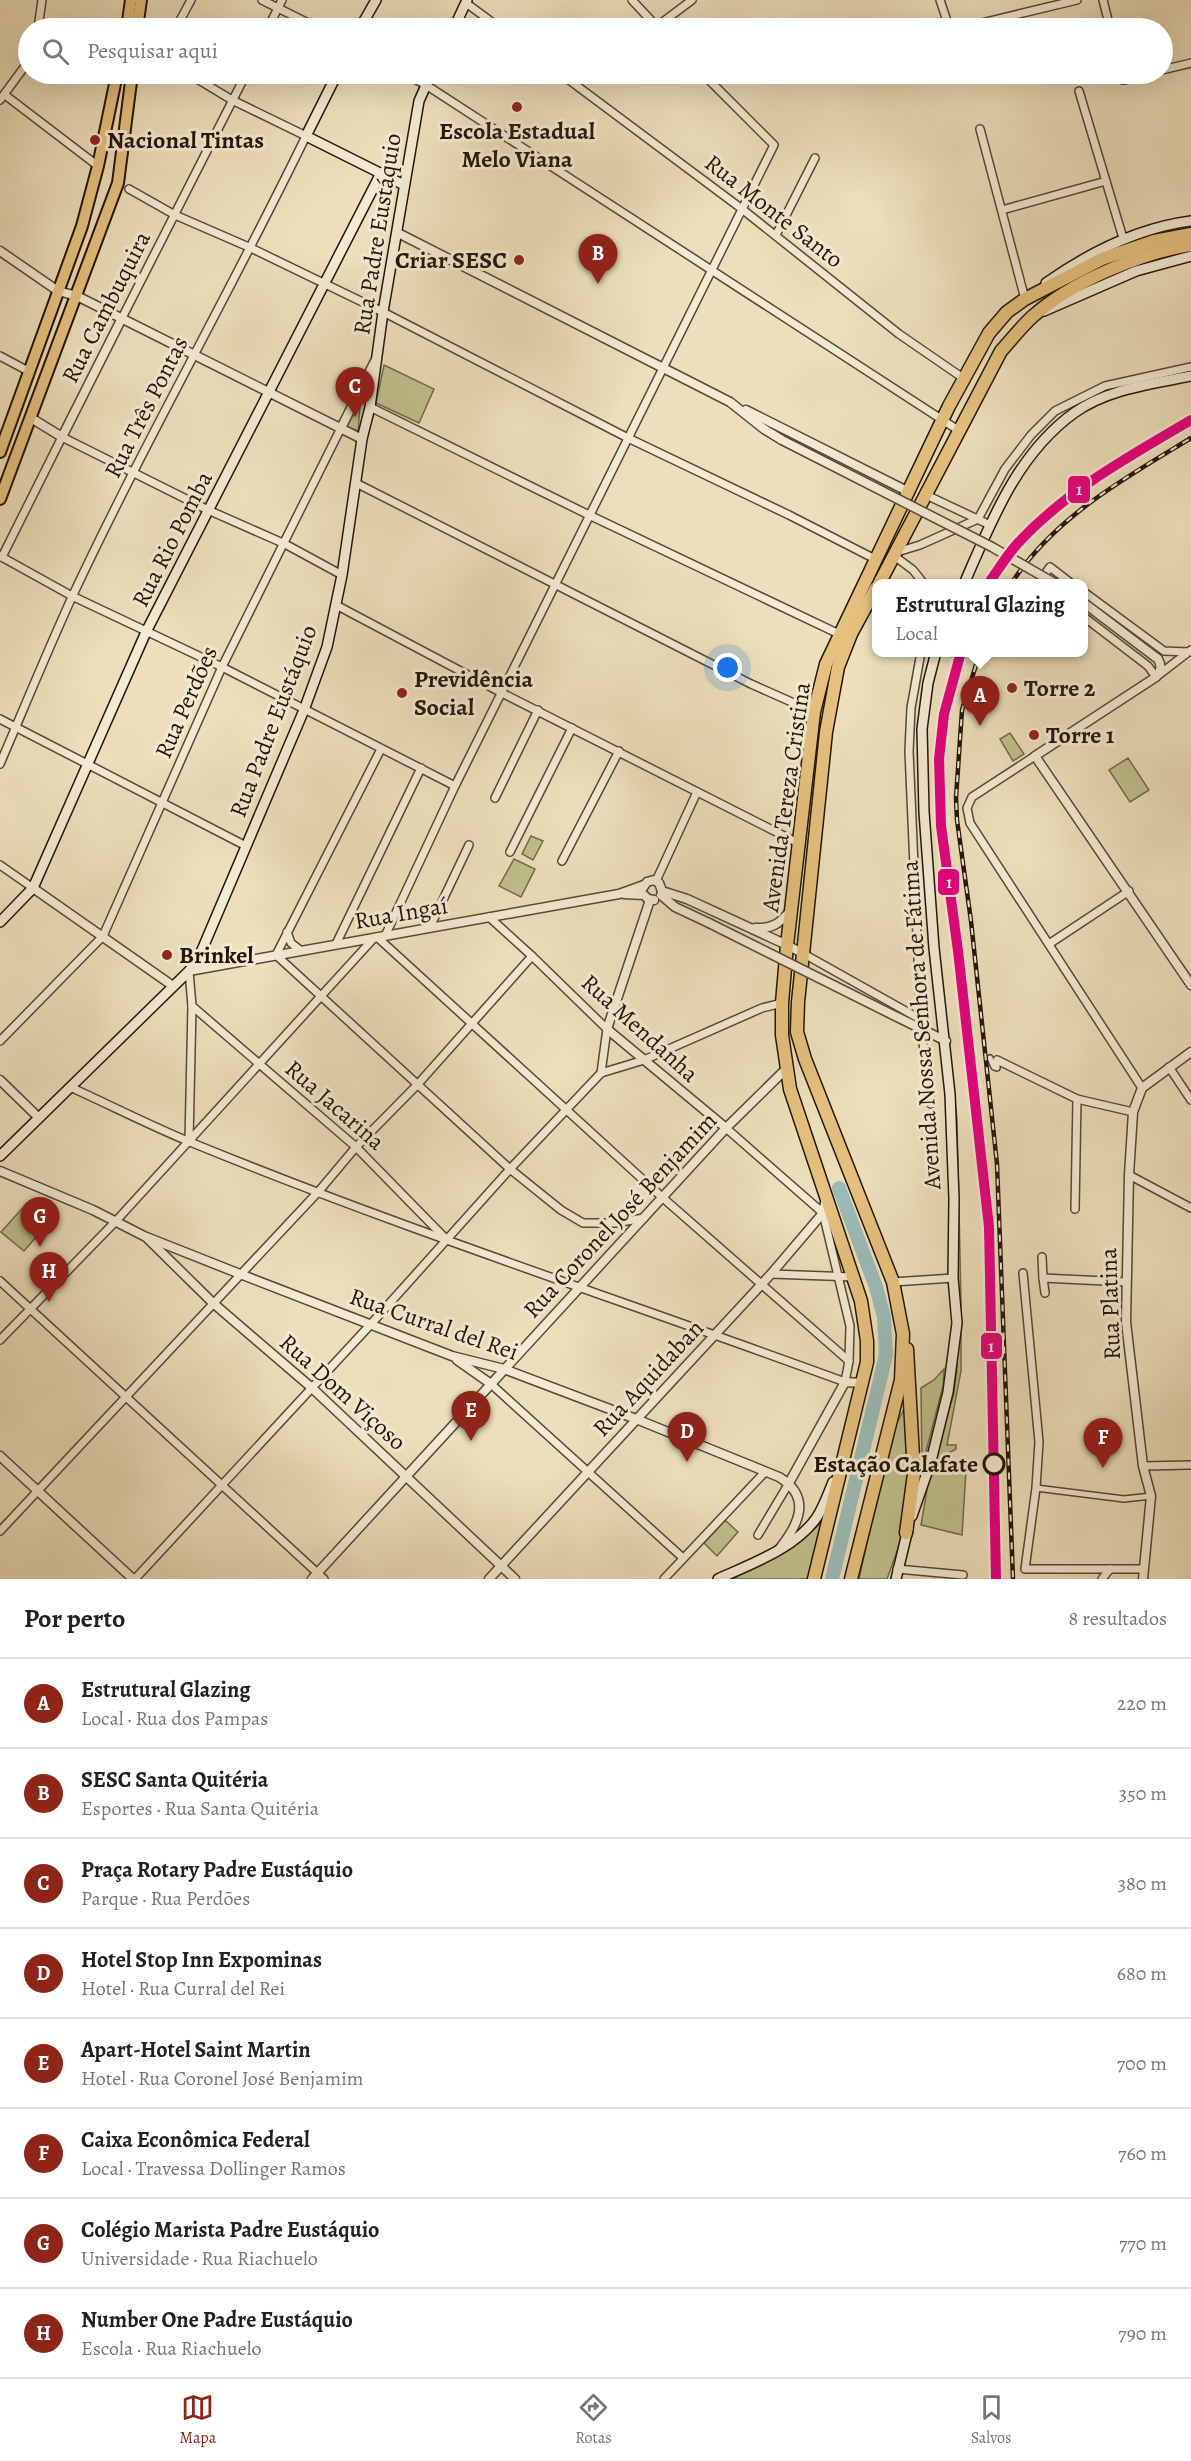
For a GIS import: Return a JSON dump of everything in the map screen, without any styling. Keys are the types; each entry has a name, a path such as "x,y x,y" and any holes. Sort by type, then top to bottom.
{"highway":[{"name":"Avenida Tereza Cristina","path":"814,1579 867,1362 867,1341 861,1301 790,1089 782,1035 787,945 814,712 826,664 963,378 989,333 1007,312 1025,299 1102,259 1154,241 1189,238"},
{"name":"Avenida Tereza Cristina","path":"881,579 1001,351 1034,316 1075,288 1189,238"},
{"name":"Avenida Tereza Cristina","path":"872,595 850,634 838,667 826,732 798,1002 797,1032 805,1059 892,1282 903,1334"},
{"path":"903,1334 909,1357 915,1474 906,1533"},
{"path":"851,1579 901,1380 903,1334"},
{"path":"887,1436 911,1385"}],"main road":[{"path":"128,18 131,0"},
{"path":"138,18 141,0"},
{"path":"366,18 376,0"},
{"path":"458,18 465,1"},
{"path":"0,452 82,226 98,166 115,84"},
{"path":"0,499 118,183 131,84"},
{"name":"Rua Três Pontas","path":"306,136 332,84"},
{"name":"Rua Padre Eustáquio","path":"0,1156 189,971 199,957 304,710 327,647 342,575 404,185 419,101 426,85"},
{"path":"306,136 404,185"},
{"name":"Rua Rio Pomba","path":"0,922 33,888 146,632 381,173"},
{"name":"Avenida Tereza Cristina","path":"1025,299 1073,264 1123,238 1151,229 1191,221"},
{"name":"Avenida Tereza Cristina","path":"1034,316 1136,271 1191,256"},
{"path":"966,579 990,525 1017,476 1040,443 1075,412 1130,389 1191,376"},
{"name":"Avenida Nossa Senhora de Fátima","path":"895,1576 906,1533 931,1461 948,1392 957,1323 954,1278 954,1198 946,1041 934,948 924,812 922,729 928,683 935,657"},
{"path":"718,1579 780,1548 810,1526 818,1516 848,1444"}],"street":[{"path":"39,18 42,0"},
{"path":"181,18 190,0"},
{"path":"262,0 297,18"},
{"path":"273,18 282,0"},
{"path":"632,0 648,18"},
{"path":"670,18 692,0"},
{"path":"940,0 947,18"},
{"path":"997,18 1052,3 1077,0"},
{"path":"1103,0 1108,18"},
{"path":"465,1 487,18"},
{"path":"1173,67 1191,63"},
{"path":"18,75 2,97 98,166"},
{"path":"206,84 232,100 306,136"},
{"name":"Rua Cambuquira","path":"1,557 241,84"},
{"name":"Rua Monte Santo","path":"574,84 776,235 899,334 963,378"},
{"path":"0,1340 116,1221 321,996 378,937 774,145 713,84"},
{"path":"426,85 958,430"},
{"path":"1079,91 1123,238"},
{"path":"980,129 1025,299"},
{"name":"Rua Três Pontas","path":"0,764 72,596 306,136"},
{"path":"776,235 814,158"},
{"path":"1002,210 1106,181"},
{"path":"129,189 175,215 324,283 628,438 875,559"},
{"path":"398,233 909,492"},
{"path":"0,251 58,291 77,296 362,439"},
{"name":"Rua Perdões","path":"0,1041 104,936 222,667 378,355"},
{"path":"0,356 30,372"},
{"path":"893,554 920,545 978,519 1005,469 1031,435 1055,411 1105,386 1191,367"},
{"path":"730,402 782,440 992,547 1047,579"},
{"path":"370,408 839,634"},
{"path":"32,418 62,437 134,474 208,510 285,543 342,575"},
{"path":"356,483 751,684 814,712"},
{"path":"924,494 990,525"},
{"path":"893,554 913,570 920,579"},
{"path":"1,557 72,596 222,667 455,786"},
{"path":"1041,579 1050,567 1066,579"},
{"path":"1088,596 1164,651 1189,651"},
{"path":"336,605 502,693 800,844"},
{"path":"1088,607 1154,656 1168,661 1189,651"},
{"path":"1088,621 1149,666 1156,677"},
{"path":"1189,651 1156,677 972,797 967,808 970,823 1142,1088 1191,1052"},
{"path":"1154,656 1161,666 1156,677"},
{"path":"920,657 911,708 909,751 921,1023 931,1104"},
{"path":"495,798 538,710"},
{"path":"0,719 246,846"},
{"path":"510,852 572,728"},
{"path":"381,749 276,955 510,1168 561,1210 583,1223 615,1223 644,1218"},
{"path":"562,861 619,752"},
{"path":"1035,756 1191,985"},
{"path":"336,944 421,768"},
{"path":"656,881 697,792"},
{"path":"432,923 469,845"},
{"path":"0,865 173,986"},
{"path":"601,1073 607,1029 647,898 644,885 649,881 656,881 661,885 661,893 657,899 647,898"},
{"name":"Rua Ingaí","path":"189,971 378,937 432,923 489,917 619,894 644,885"},
{"path":"1049,944 1129,891"},
{"path":"661,893 675,907 763,952 891,1014 921,1023"},
{"path":"661,893 687,899 787,945 921,1023 946,1041"},
{"name":"Rua Ingaí","path":"619,894 647,898"},
{"path":"749,927 773,927 779,924 791,910"},
{"name":"Rua Mendanha","path":"489,917 607,1029 726,1128 823,1213"},
{"path":"287,932 291,943 300,950"},
{"path":"378,937 663,1198 849,1361"},
{"path":"351,942 357,957"},
{"path":"0,1531 319,1191 356,1147 418,1084 532,956"},
{"path":"189,971 192,1006 189,1141"},
{"path":"0,1456 134,1579 371,1324 510,1168 601,1073 644,1060 762,1008 782,1003"},
{"name":"Rua Jacarina","path":"192,1006 356,1147 446,1240"},
{"path":"994,1059 1077,1099 1133,1112"},
{"name":"Rua Coronel José Benjamim","path":"318,1577 405,1476 582,1287 726,1128 788,1067"},
{"path":"1169,1067 1191,1100"},
{"path":"0,1080 38,1118"},
{"path":"70,1087 189,1141 446,1240 845,1382 862,1383"},
{"name":"Rua Platina","path":"1142,1088 1133,1112 1129,1175 1126,1322 1143,1466 1151,1496 1143,1579"},
{"path":"1075,1209 1077,1099"},
{"name":"Rua Curral del Rei","path":"0,1171 116,1221 144,1236 240,1274 452,1356 504,1369 636,1419 789,1483"},
{"path":"1129,1175 1191,1208"},
{"name":"Rua Aquidaban","path":"489,1579 771,1274 823,1213 826,1197"},
{"path":"758,1534 845,1382 849,1361 850,1326 823,1213"},
{"name":"Rua Dom Viçoso","path":"144,1236 213,1303 312,1388 514,1579"},
{"path":"1042,1257 1045,1293"},
{"path":"1023,1273 1039,1442 1036,1488 1025,1569 1144,1569"},
{"path":"771,1274 854,1277"},
{"path":"892,1282 954,1278"},
{"path":"1043,1278 1126,1282"},
{"path":"0,1281 223,1485 318,1577"},
{"path":"452,1356 491,1384 683,1558"},
{"path":"1143,1466 1191,1465"},
{"path":"664,1579 765,1472"},
{"path":"780,1548 798,1522 800,1511 795,1492 789,1483"},
{"path":"1036,1488 1124,1499 1151,1496"},
{"path":"1102,1579 1110,1569"},
{"path":"895,1576 963,1575"}],"green space":[{"path":"384,365 434,389 419,423 376,403"},
{"path":"357,407 360,407 358,431 345,426"},
{"path":"1010,733 1024,754 1013,761 1000,739"},
{"path":"1128,758 1149,790 1130,802 1109,770"},
{"path":"531,836 543,841 533,860 522,854"},
{"path":"514,859 535,869 521,897 499,886"},
{"path":"947,1025 957,1119 961,1371 947,1445 956,1445 956,1449 947,1454 945,1462 954,1472 966,1470 962,1535 921,1525 929,1478 954,1393 957,1370 957,1270"},
{"path":"27,1203 49,1222 24,1251 1,1232"},
{"path":"944,1369 943,1386 922,1467 921,1388 934,1380"},
{"path":"907,1403 912,1473 904,1532 887,1579 859,1579 890,1437"},
{"path":"725,1520 738,1532 717,1556 704,1543"},
{"path":"822,1522 824,1524 809,1579 732,1579 791,1547"}],"waterway":[{"path":"832,1579 886,1355 884,1317 876,1287 839,1188"}],"railway":[{"path":"1015,579 1028,560 1069,519 1116,484 1191,438"},
{"path":"978,657 962,710 956,798 997,1164 1013,1579"}],"metro line":[{"name":"1","path":"991,579 1018,543 1057,506 1100,475 1191,420"},
{"name":"1","path":"960,657 944,714 939,759 941,826 958,951 989,1227 996,1579"}],"place":[{"name":"Escola Estadual Melo Viana","path":"517,107"},
{"name":"Nacional Tintas","path":"95,140"},
{"name":"Criar SESC","path":"519,260"},
{"name":"SESC Santa Quitéria","path":"598,284"},
{"name":"Praça Rotary Padre Eustáquio","path":"355,417"},
{"name":"Torre 2","path":"1012,688"},
{"name":"Previdência Social","path":"402,693"},
{"name":"Estrutural Glazing","path":"980,726"},
{"name":"Torre 1","path":"1034,735"},
{"name":"Brinkel","path":"167,955"},
{"name":"Colégio Marista Padre Eustáquio","path":"40,1247"},
{"name":"Number One Padre Eustáquio","path":"49,1302"},
{"name":"Apart-Hotel Saint Martin","path":"471,1441"},
{"name":"Hotel Stop Inn Expominas","path":"687,1462"},
{"name":"Estação Calafate","path":"994,1464"},
{"name":"Caixa Econômica Federal","path":"1103,1468"}]}
